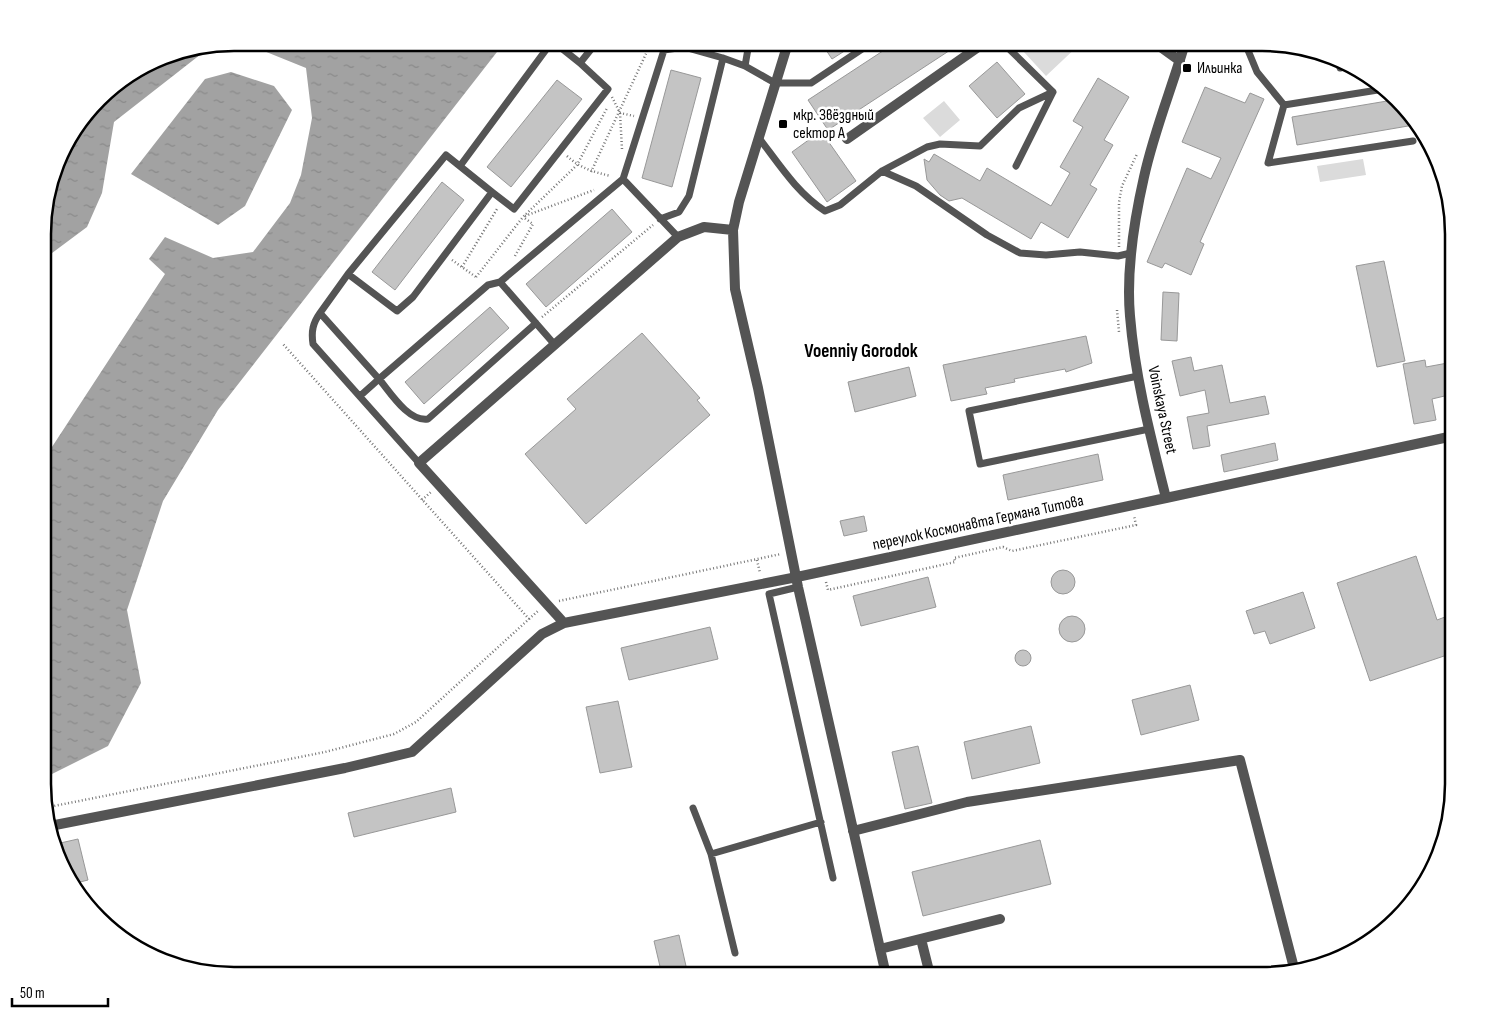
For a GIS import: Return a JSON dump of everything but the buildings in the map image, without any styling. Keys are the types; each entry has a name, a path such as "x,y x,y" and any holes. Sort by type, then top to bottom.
{"street":[{"path":"785,51 739,202 733,230 734,289 884,967"},
{"path":"847,139 969,51"},
{"path":"1166,51 1180,61"},
{"name":"Voinskaya Street","path":"1166,498 1138,376 1130,314 1131,253 1144,177 1162,106 1183,51"},
{"path":"564,623 420,463 678,238 704,227 733,230"},
{"path":"1166,498 1445,438"},
{"name":"переулок Космонавта Германа Титова","path":"56,825 345,768 412,752 542,634 564,623 798,582 1166,498"},
{"path":"853,831 967,802 1240,760 1293,964"},
{"path":"880,949 1000,919"},
{"path":"921,938 928,967"}],"lane":[{"path":"460,166 545,51"},
{"path":"420,463 313,344 311,333 314,322 348,274 446,154 514,209 608,89 565,51"},
{"path":"580,63 590,51"},
{"path":"360,396 488,285 500,282 623,179 664,51"},
{"path":"702,51 745,66 775,83 811,82 859,51"},
{"path":"745,66 748,51"},
{"path":"1011,51 1053,92"},
{"path":"1249,51 1258,72 1284,105"},
{"path":"660,219 679,212 689,196 723,58"},
{"path":"1284,105 1375,90"},
{"path":"1016,166 1053,92"},
{"path":"759,138 796,186 812,203 825,210 840,205 882,171 926,147 940,144 980,146 1018,108 1053,92"},
{"path":"1284,105 1268,163 1413,140"},
{"path":"882,171 916,186 988,235 1020,253 1046,256 1080,252 1118,256 1131,253"},
{"path":"623,179 678,238"},
{"path":"348,274 397,311 413,298 492,192"},
{"path":"500,282 555,345"},
{"path":"320,313 409,413 422,420 428,418 536,322"},
{"path":"1138,376 968,410 980,464 1149,429"},
{"path":"798,582 770,594 833,878"},
{"path":"693,808 711,854 735,953"},
{"path":"711,854 821,822"}],"path":[{"path":"591,172 647,51"},
{"path":"608,89 620,113 622,151"},
{"path":"476,278 523,217 577,165 612,98"},
{"path":"620,113 642,118"},
{"path":"560,150 577,165 591,172 623,179"},
{"path":"523,217 596,189"},
{"path":"462,267 502,200"},
{"path":"514,209 533,224 514,258"},
{"path":"536,322 660,219"},
{"path":"445,255 488,285"},
{"path":"53,806 325,752 394,734 416,722 528,619 283,344"}],"shaded area":[{"path":"1023,51 1073,51 1046,76"},
{"path":"944,101 960,120 940,137 923,118"},
{"path":"1363,159 1366,175 1320,182 1317,166"}],"water":[{"path":"264,51 498,51 218,410 163,501 127,610 141,683 108,746 51,774 51,448 165,274 149,259 165,237 213,258 253,252 290,203 301,175 312,118 306,68"},
{"path":"200,55 114,122 102,193 87,227 51,254 53,210 57,187 70,153 82,133 105,105 133,82 164,65"},
{"path":"231,72 274,86 292,110 245,206 218,225 131,174 205,79"}],"place":[{"name":"Ильинка","path":"1187,68"},
{"name":"мкр. Звёздный сектор А","path":"783,124"}],"district":[{"name":"Voenniy Gorodok","path":"861,351"}]}
